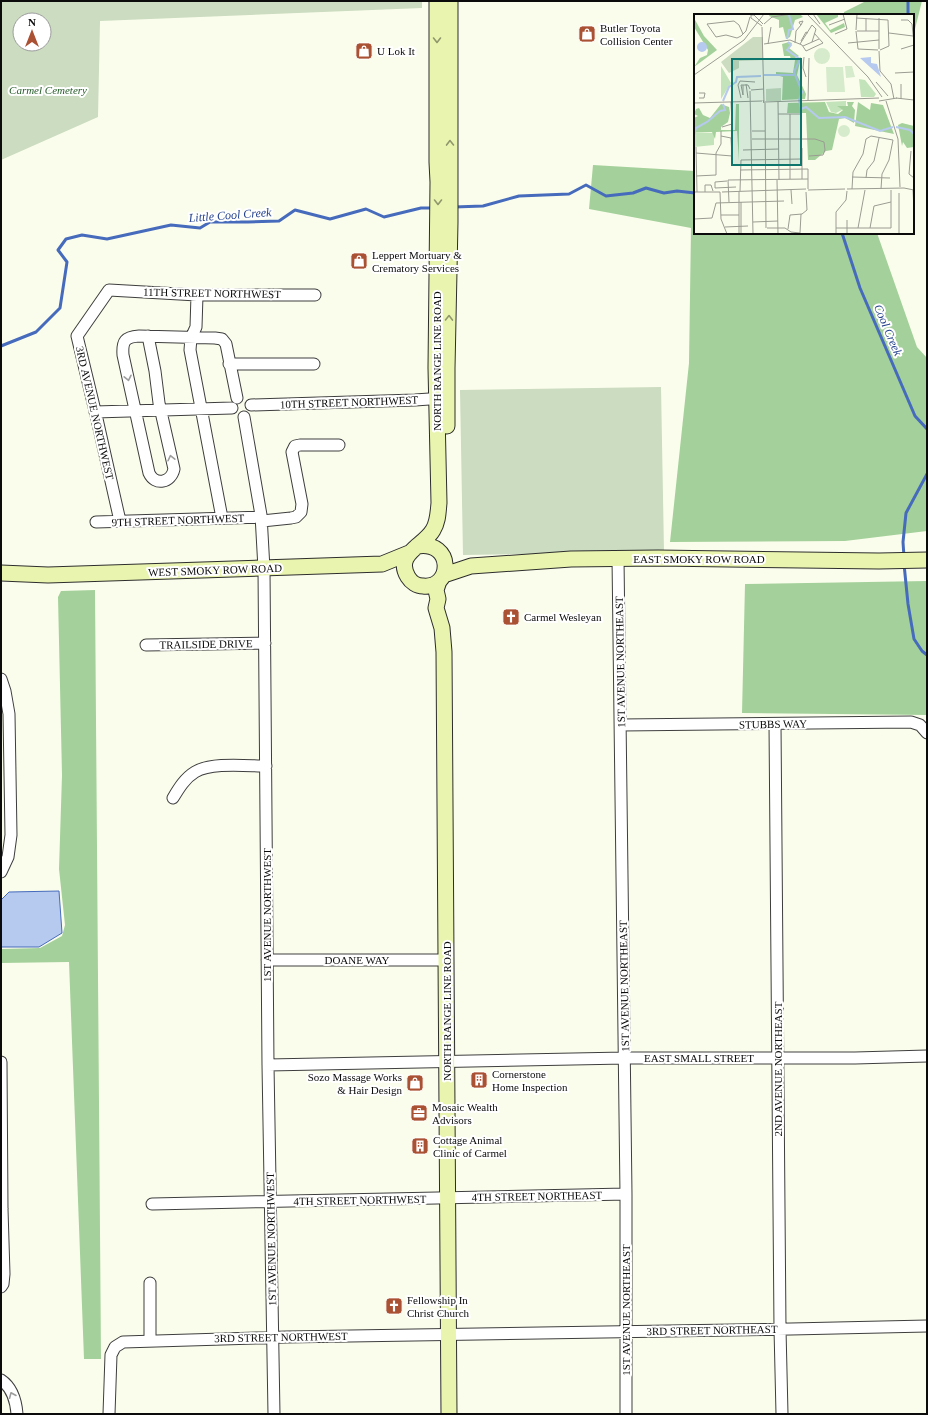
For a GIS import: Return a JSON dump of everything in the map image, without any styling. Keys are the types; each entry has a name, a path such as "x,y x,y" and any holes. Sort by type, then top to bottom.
{"main road":[{"name":"NORTH RANGE LINE ROAD","path":"436,1 436,162 444,182"},
{"name":"NORTH RANGE LINE ROAD","path":"413,550 433,530 437,520 439,504 442,398 444,182 450,1"},
{"name":"NORTH RANGE LINE ROAD","path":"442,398 448,504 440,537 442,555"},
{"path":"428,545 432,546 442,555 446,563 441,578 429,586 413,581 405,568 405,562 413,550 428,545"},
{"name":"WEST SMOKY ROW ROAD","path":"1,573 48,575 382,564 413,550"},
{"name":"EAST SMOKY ROW ROAD","path":"442,555 471,566"},
{"name":"EAST SMOKY ROW ROAD","path":"441,578 471,566 556,560 618,558 730,558 879,561 927,560"},
{"name":"WEST SMOKY ROW ROAD","path":"382,564 413,581"},
{"name":"WEST SMOKY ROW ROAD","path":"1,582 33,579 48,575"},
{"name":"NORTH RANGE LINE ROAD","path":"436,608 438,599 436,590 441,578"},
{"name":"NORTH RANGE LINE ROAD","path":"413,581 436,608 442,628 444,652 449,1414"}],"street":[{"name":"11TH STREET NORTHWEST","path":"109,290 197,295 315,295"},
{"name":"3RD AVENUE NORTHWEST","path":"109,290 77,336 120,521"},
{"path":"197,295 196,327 191,338 190,350 222,518"},
{"path":"95,412 134,410 160,410 201,408 234,403 242,398 247,399 251,405 251,412 244,417 235,416 233,413 234,403 229,364 226,344 222,339 148,336 133,336 125,340 122,348 134,410 149,473 154,479 162,482 166,481 172,476 174,469 160,410 155,371 148,336"},
{"path":"229,364 314,364"},
{"name":"10TH STREET NORTHWEST","path":"251,405 442,398"},
{"name":"1ST AVENUE NORTHWEST","path":"244,417 261,519 264,569 268,1065 274,1414"},
{"name":"9TH STREET NORTHWEST","path":"96,522 296,517 301,512 302,504 292,452 295,446 339,445"},
{"name":"1ST AVENUE NORTHEAST","path":"618,558 625,1058 626,1414"},
{"name":"TRAILSIDE DRIVE","path":"146,645 265,643"},
{"path":"1,679 5,691 9,714 12,835 6,863 1,872"},
{"name":"STUBBS WAY","path":"621,725 911,722 925,731"},
{"name":"2ND AVENUE NORTHEAST","path":"775,724 782,1414"},
{"path":"173,798 187,778 200,769 217,766 266,766"},
{"name":"DOANE WAY","path":"267,960 447,960"},
{"name":"EAST SMALL STREET","path":"268,1065 625,1058 855,1058 927,1056"},
{"path":"1,1062 4,1274 3,1284 1,1287"},
{"name":"4TH STREET NORTHEAST","path":"448,1198 626,1194"},
{"name":"4TH STREET NORTHWEST","path":"152,1204 448,1198"},
{"path":"150,1283 150,1341"},
{"name":"3RD STREET NORTHEAST","path":"449,1334 927,1326"},
{"name":"3RD STREET NORTHWEST","path":"109,1414 111,1355 115,1347 123,1342 273,1337 449,1334"},
{"path":"1,1380 12,1392 16,1404 16,1414"}],"green space":[{"name":"Carmel Cemetery","path":"1,1 422,1 422,8 100,21 98,117 1,160"},
{"path":"866,1 922,1 914,33 914,14 844,14 844,12"},
{"path":"593,165 694,171 694,234 877,234 917,347 927,358 927,531 845,541 670,542 689,363 691,228 589,209"},
{"path":"661,387 664,552 463,555 460,390"},
{"path":"927,581 927,715 742,713 745,584"},
{"path":"95,590 101,1359 84,1359 69,962 1,963 1,949 40,948 62,936 65,925 59,869 62,775 58,597 61,591"}],"water":[{"path":"59,891 62,933 39,947 1,947 1,900 9,892"}],"waterway":[{"name":"Cool Creek","path":"908,1 908,14"},
{"name":"Little Cool Creek","path":"454,207 483,206 519,196 569,194 586,185 606,196 633,193 646,188 664,193 677,191 694,193"},
{"name":"Little Cool Creek","path":"1,346 36,332 60,308 67,262 58,250 66,239 82,235 107,239 171,225 200,228 210,222 279,221 295,210 330,219 366,209 384,217 421,208 434,208"},
{"name":"Cool Creek","path":"842,234 860,288 915,416 927,429"},
{"name":"Cool Creek","path":"904,557 903,542 906,513 927,474"},
{"name":"Cool Creek","path":"904,564 908,604 914,639 922,651 927,655"}],"place":[{"name":"Butler Toyota Collision Center","path":"587,34"},
{"name":"U Lok It","path":"364,51"},
{"name":"Leppert Mortuary & Crematory Services","path":"359,261"},
{"name":"Carmel Wesleyan","path":"511,617"},
{"name":"Cornerstone Home Inspection","path":"479,1080"},
{"name":"Sozo Massage Works & Hair Design","path":"415,1083"},
{"name":"Mosaic Wealth Advisors","path":"419,1113"},
{"name":"Cottage Animal Clinic of Carmel","path":"420,1146"},
{"name":"Fellowship In Christ Church","path":"394,1306"}]}
